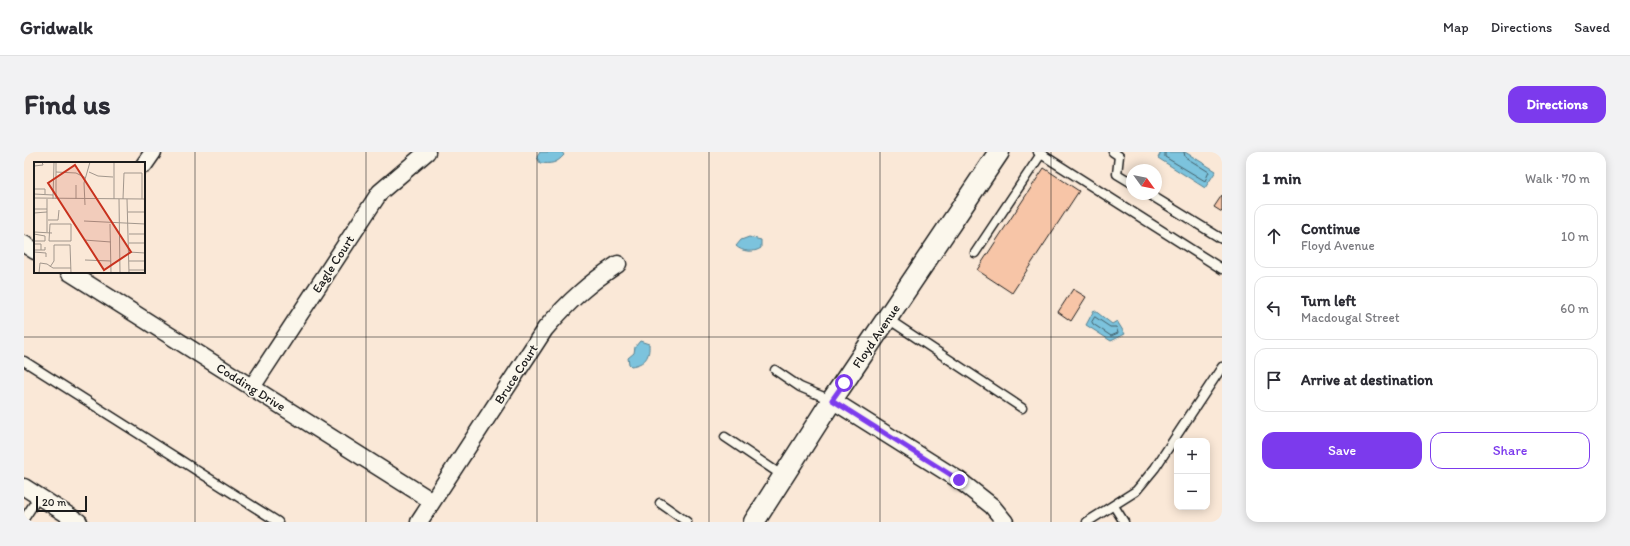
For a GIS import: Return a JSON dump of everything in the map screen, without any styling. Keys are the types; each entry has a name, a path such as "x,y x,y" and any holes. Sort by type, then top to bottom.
{"street":[{"path":"145,164 153,152"},
{"name":"Eagle Court","path":"252,387 380,192 427,152"},
{"name":"Floyd Avenue","path":"754,522 832,400 888,319 999,152"},
{"path":"24,244 34,250"},
{"name":"Bruce Court","path":"419,522 545,329 567,303 584,288 618,264"},
{"name":"Codding Drive","path":"71,273 432,502"},
{"path":"832,400 959,480 992,506 1005,522"},
{"path":"24,487 79,522"}],"lane":[{"path":"1112,152 1119,156 1116,174 1126,180"},
{"path":"975,253 1039,153 1222,269"},
{"path":"1159,200 1222,239"},
{"path":"888,319 1022,408"},
{"path":"24,361 278,522"},
{"path":"1087,522 1136,491 1155,468 1222,367"},
{"path":"775,370 800,387 832,400"},
{"path":"725,437 783,476"},
{"path":"24,519 39,496"},
{"path":"660,503 687,522"},
{"path":"1114,506 1124,522"}],"water":[{"path":"540,152 562,152 564,155 553,163 540,163 537,157"},
{"path":"1161,152 1185,152 1216,171 1205,188 1158,158"},
{"path":"749,237 761,240 761,248 755,251 748,251 741,250 736,246 741,240"},
{"path":"1094,310 1112,324 1117,321 1125,334 1111,341 1086,325"},
{"path":"640,341 649,344 649,353 643,362 631,366 628,358 634,353 635,347"}],"building":[{"path":"1044,168 1079,191 1012,293 977,270"},
{"path":"1222,195 1222,212 1214,207"},
{"path":"1073,289 1086,297 1071,321 1058,312"}],"route":[{"path":"844,383 832,400 959,480"}]}
